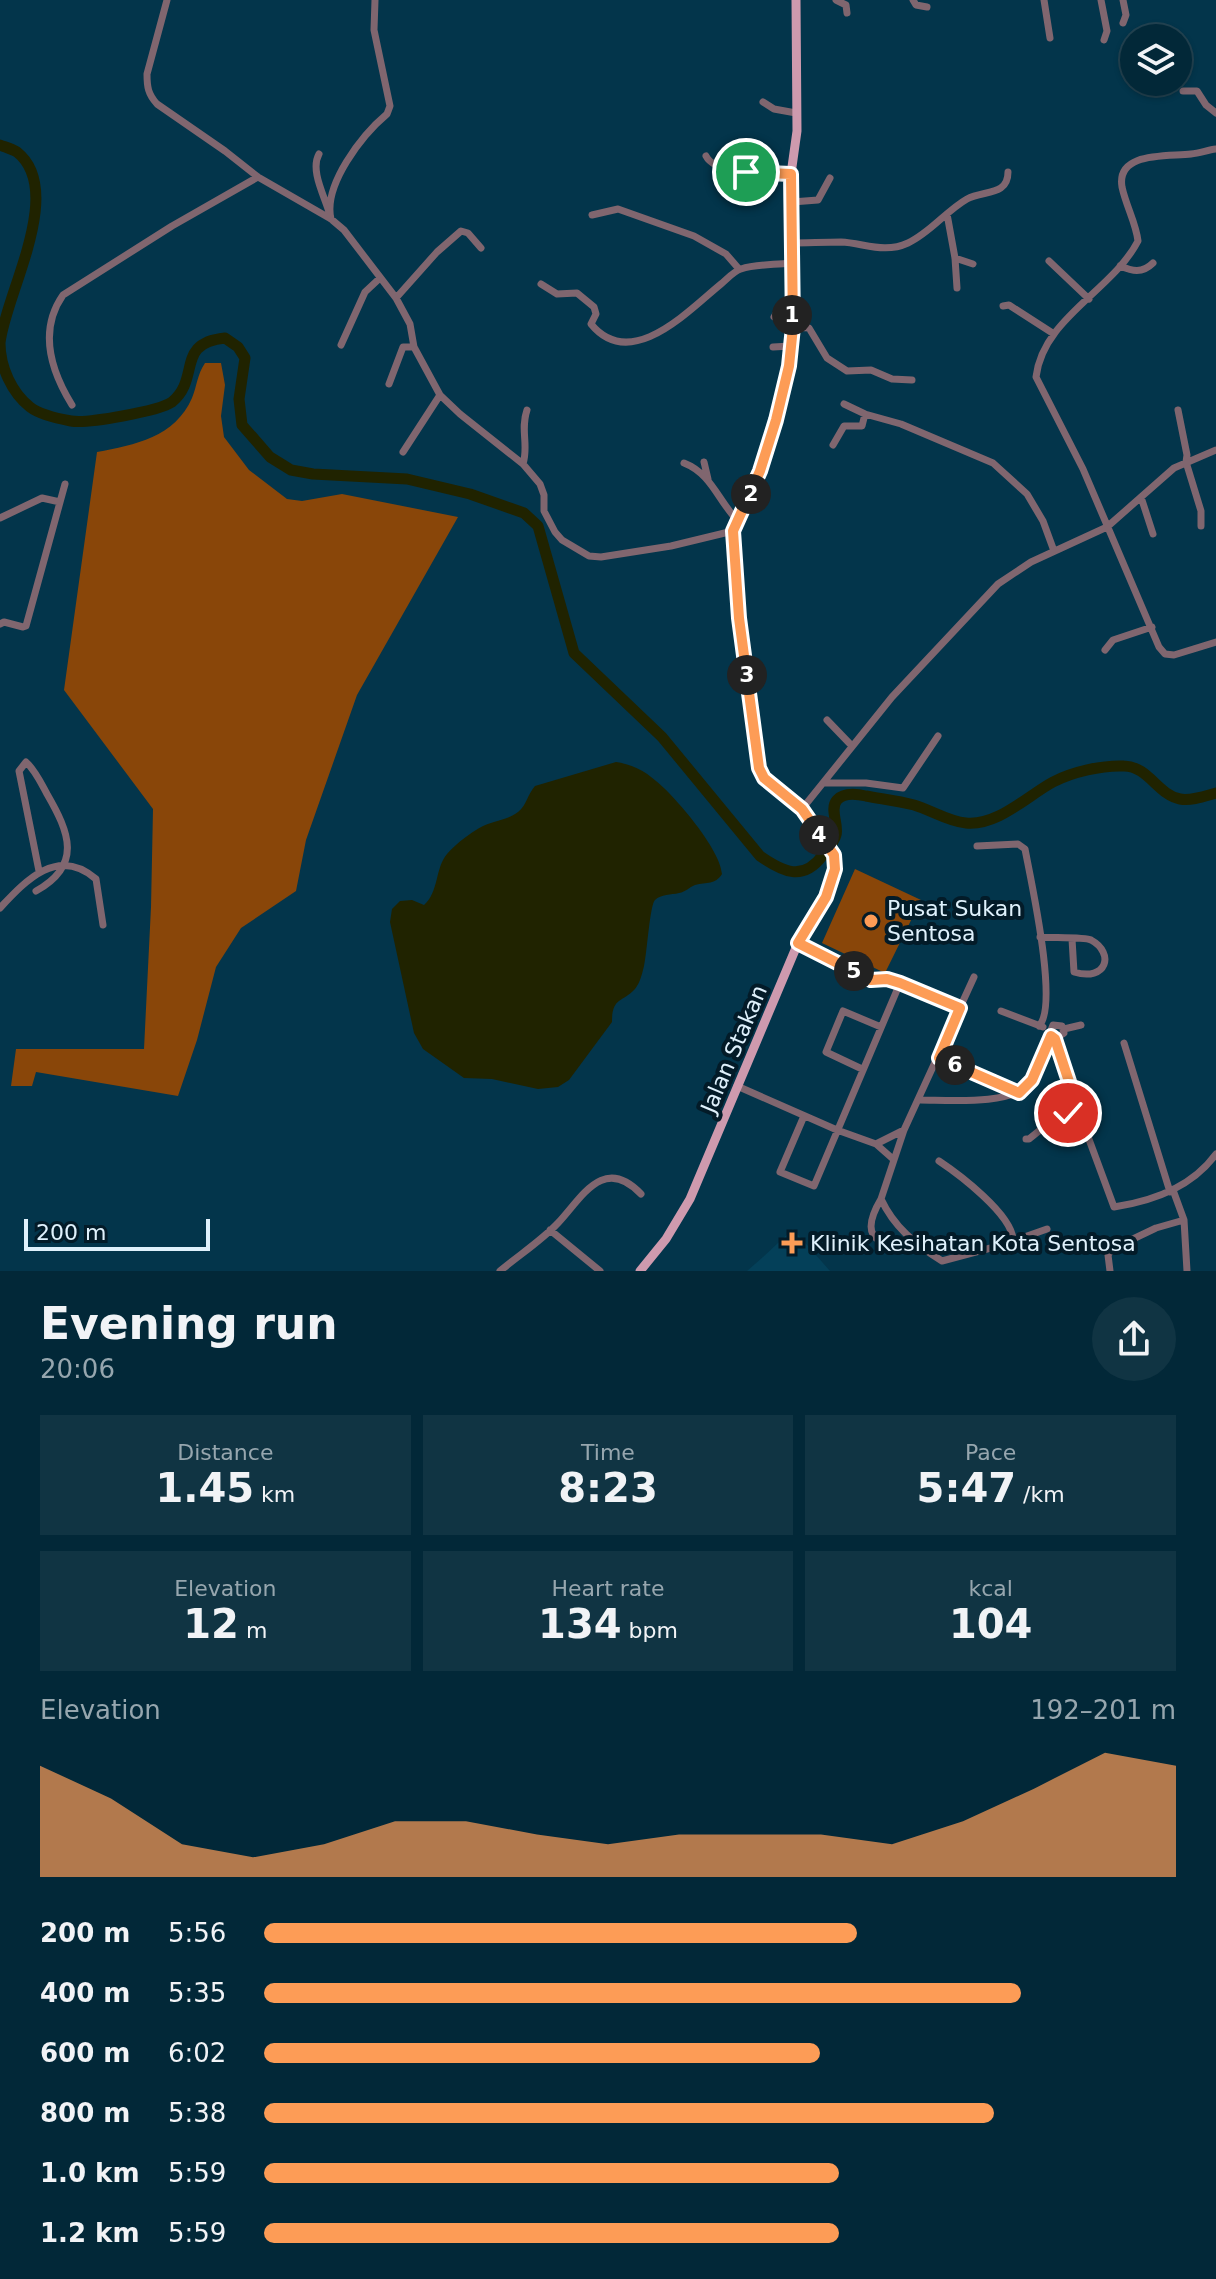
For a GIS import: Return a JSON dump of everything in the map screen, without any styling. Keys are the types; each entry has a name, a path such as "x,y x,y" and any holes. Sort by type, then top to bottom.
{"main road":[{"path":"733,531 760,471 776,420 791,346 791,174 796,113 796,0"},
{"name":"Jalan Stakan","path":"640,1271 681,1218 798,943 826,897 835,869 834,855 802,809 764,778 759,768 739,618 733,531"}],"street":[{"path":"167,0 147,74 150,97 258,177 330,217 357,245 396,298 410,324 414,347 440,395 523,464 540,484 544,511 562,540 589,556 626,555 733,531"},
{"path":"330,217 345,160 387,114 390,106 374,30 375,0"},
{"path":"836,0 846,5 847,13"},
{"path":"913,0 916,5 927,7"},
{"path":"1044,0 1050,38"},
{"path":"1101,0 1107,31 1104,40"},
{"path":"1123,0 1126,15 1123,23"},
{"path":"1192,91 1197,91 1216,113"},
{"path":"763,102 774,109 796,113"},
{"path":"1216,149 1144,158 1132,162 1124,170 1121,183 1138,241 1120,266 1054,334 1037,368 1036,377 1083,469 1159,647 1165,654 1174,655 1216,642"},
{"path":"319,154 316,170 330,217"},
{"path":"706,156 715,165 736,171 791,174"},
{"path":"791,243 843,242 875,249 906,244 972,197 1002,190 1008,172"},
{"path":"72,405 59,385 50,361 54,307 63,295 172,226 258,177"},
{"path":"792,202 818,200 830,178"},
{"path":"592,215 618,209 681,231 719,249 739,269"},
{"path":"947,214 957,288"},
{"path":"396,298 437,252 461,231 468,233 481,248"},
{"path":"955,258 973,264"},
{"path":"1049,261 1089,299"},
{"path":"541,284 557,294 577,293 583,297 594,307 596,314 591,324 595,329 626,343 643,341 664,330 739,269 790,263"},
{"path":"1120,266 1137,271 1153,263"},
{"path":"341,345 365,292 380,278"},
{"path":"1003,306 1009,305 1054,334"},
{"path":"774,317 778,310 792,309"},
{"path":"793,327 809,328 827,358 847,371 871,370 892,379 912,380"},
{"path":"773,347 791,346"},
{"path":"389,384 403,347 414,347"},
{"path":"403,452 440,395"},
{"path":"844,404 993,463 1027,494 1043,521 1054,551"},
{"path":"523,464 528,448 522,428 527,410"},
{"path":"1178,410 1186,462 1201,511 1201,526"},
{"path":"833,445 844,426 862,426 865,414"},
{"path":"802,809 892,697 992,590 1031,562 1107,527 1186,462 1216,450"},
{"path":"704,462 708,479"},
{"path":"684,463 697,468 708,479 722,503 738,521"},
{"path":"0,624 26,626 65,484"},
{"path":"1141,497 1153,534"},
{"path":"0,518 42,498 60,502"},
{"path":"1105,650 1113,640 1152,627"},
{"path":"827,720 852,746"},
{"path":"823,783 866,783 903,788 938,736"},
{"path":"36,891 47,885 64,864 68,851 64,827 28,762 19,771 39,871"},
{"path":"977,846 1018,844 1025,849 1040,937 1046,1013 1039,1026"},
{"path":"0,908 39,871 64,864 90,873 96,879 103,925"},
{"path":"1040,937 1082,938 1098,946 1104,966 1101,972 1074,972 1072,939"},
{"path":"798,943 871,980 887,979 900,983 960,1008"},
{"path":"910,1239 888,1242 871,1233 872,1215 881,1199 904,1130 974,977"},
{"path":"804,1116 780,1172 814,1186 900,983"},
{"path":"862,1069 826,1052 843,1011 881,1027"},
{"path":"1001,1011 1039,1026 1052,1035 1110,1201 1116,1208 1172,1191 1194,1178 1216,1154"},
{"path":"920,1100 975,1100 1019,1093 1032,1080 1057,1024 1064,1029 1081,1025"},
{"path":"1124,1043 1184,1220 1187,1271"},
{"path":"939,1058 1019,1093"},
{"path":"737,1086 876,1144 893,1159"},
{"path":"1026,1139 1060,1114 1080,1115"},
{"path":"876,1144 904,1130"},
{"path":"939,1161 998,1213 1011,1229 1013,1239"},
{"path":"500,1271 550,1230 580,1194 595,1182 623,1180 641,1194"},
{"path":"881,1199 890,1217 910,1239 942,1261 1047,1229"},
{"path":"1110,1271 1108,1255 1112,1249 1146,1232 1184,1220"},
{"path":"550,1230 600,1271"},
{"path":"942,1261 943,1271"}],"shaded area":[{"path":"205,363 221,363 225,385 221,416 224,437 249,470 287,499 302,501 342,494 458,517 357,695 306,840 296,891 241,928 216,967 197,1040 178,1096 36,1072 32,1086 11,1086 16,1049 144,1049 153,809 64,690 97,452 152,437 175,422 192,398"},
{"path":"616,762 647,774 674,798 706,838 722,874 714,882 695,885 655,900 638,984 616,1004 612,1022 569,1080 558,1087 538,1089 492,1079 464,1078 423,1049 414,1033 390,922 392,909 400,901 412,900 424,905 432,894 447,854 475,830 518,812 535,786"},
{"name":"Pusat Sukan Sentosa","path":"855,869 921,900 885,973 822,943"},
{"name":"Klinik Kesihatan Kota Sentosa","path":"793,1229 830,1271 747,1271 763,1257"}],"waterway":[{"path":"0,145 17,152 31,169 36,192 29,244 0,343 5,370 13,387 30,407 56,418 79,421 107,419 165,406 181,393 194,354 200,347 225,338 238,347 245,358 239,399 242,425 270,457 291,470 407,479 470,494 524,513 538,526 574,653 662,737 760,856 777,866 793,872 808,869 815,863 835,838 835,804 840,797 847,795 914,805 953,820 978,823 1001,815 1061,778 1106,767 1132,767 1165,792 1180,799 1216,793"}],"place":[{"name":"Pusat Sukan Sentosa","path":"871,921"},
{"name":"Klinik Kesihatan Kota Sentosa","path":"792,1243"}],"route":[{"path":"746,172 791,174 793,327 789,366 760,471 733,531 733,544 739,618 759,768 764,778 802,809 834,855 835,869 826,897 798,943 871,980 887,979 900,983 960,1008 939,1058 1019,1093 1032,1080 1051,1036 1055,1039 1080,1115 1068,1113"}]}
